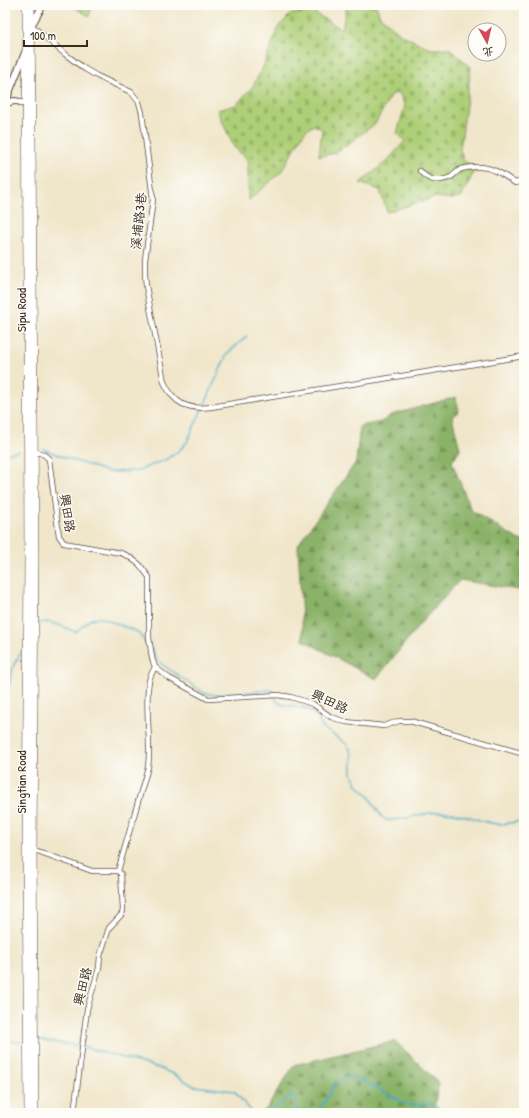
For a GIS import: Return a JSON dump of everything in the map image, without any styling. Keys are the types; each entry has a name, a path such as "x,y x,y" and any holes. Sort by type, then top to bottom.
{"main road":[{"name":"Sipu Road","path":"26,5 25,51 31,452"},
{"name":"Sipu Road","path":"31,5 31,452"},
{"name":"Singtian Road","path":"28,1113 31,452"},
{"name":"Singtian Road","path":"30,849 35,1113"}],"street":[{"name":"Sipu Road","path":"5,103 25,51 31,25 43,5"},
{"name":"溪埔路3巷","path":"31,25 75,62 97,76 130,92 139,102 142,113 153,199 145,260 146,280 163,374 169,391 174,398 182,404 190,407 205,408 524,356"},
{"path":"5,103 17,101 26,105"},
{"path":"420,171 425,177 433,181 452,176 461,169 478,167 498,171 515,184 524,181"},
{"name":"興田路","path":"31,452 43,454 49,459 61,540 69,545 121,553 140,564 146,572 150,582 150,648 152,658 155,667 169,678 208,699 278,695 291,697 313,704 331,717 346,722 384,726 399,721 410,721 524,754"},
{"name":"興田路","path":"74,1113 87,1009 108,928 122,914 123,910 121,874 118,871 148,767 150,754 148,694 150,680 155,667"},
{"path":"30,849 92,871 118,871"}],"green space":[{"path":"71,5 93,5 89,16"},
{"path":"347,5 376,5 380,16 402,35 431,49 449,48 471,67 460,150 464,161 476,168 462,196 451,199 436,197 387,212 380,190 360,183 387,161 405,141 397,133 405,106 399,92 391,95 375,124 335,153 319,156 322,129 314,125 305,131 281,172 248,201 248,160 234,147 217,110 236,105 253,86 263,67 279,26 291,14 311,11 342,29"},
{"path":"456,397 459,411 452,417 460,449 452,462 471,510 519,540 524,541 524,591 460,580 421,623 376,679 303,640 298,545 356,462 360,426 381,422 391,415"},
{"path":"395,1041 439,1083 433,1113 262,1113 267,1108 294,1065"}],"waterway":[{"path":"204,406 227,354 247,336"},
{"path":"43,449 108,472 137,471 165,460 179,451 187,442 202,409"},
{"path":"5,454 18,451"},
{"path":"36,624 46,622 62,626 76,632 88,621 94,618 102,618 138,632 149,647"},
{"path":"5,700 14,664 24,648"},
{"path":"152,649 157,660 204,693 217,695 270,690 273,691 277,702 283,705 306,708 316,715 322,727 348,745 352,755 352,774 358,786 368,795 381,816 386,820 401,819 436,812 450,812 497,824 524,821"},
{"path":"37,1040 80,1046"},
{"path":"5,1041 25,1042"},
{"path":"84,1047 159,1068 194,1086 234,1091 253,1113"},
{"path":"316,1113 326,1100 335,1084 343,1078 352,1077 361,1080 408,1105 430,1104 434,1105 444,1113"},
{"path":"269,1113 292,1095 295,1098 297,1113"}]}
